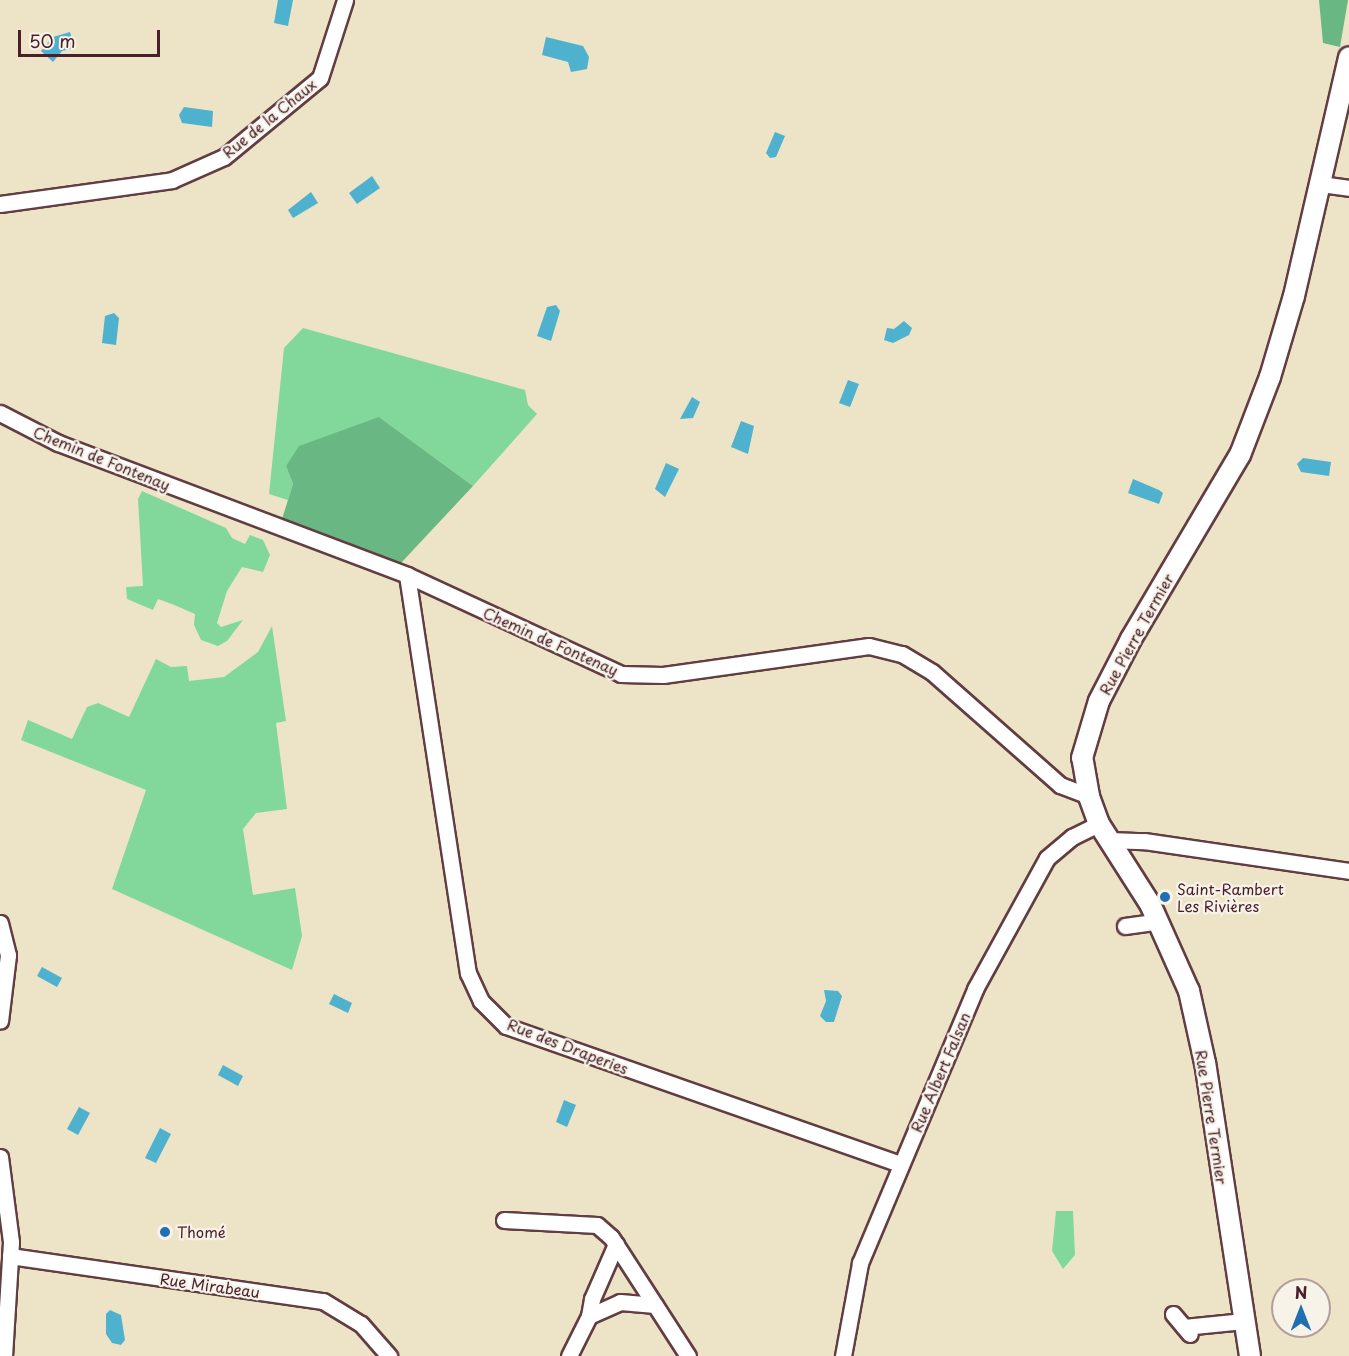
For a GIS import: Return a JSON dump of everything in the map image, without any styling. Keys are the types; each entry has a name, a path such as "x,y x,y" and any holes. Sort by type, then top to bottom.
{"street":[{"name":"Rue de la Chaux","path":"0,204 172,180 224,157 320,78 345,0"},
{"name":"Rue Pierre Termier","path":"1250,1356 1205,1063 1189,991 1159,921 1103,832 1089,796 1082,758 1099,701 1131,639 1240,455 1270,377 1321,184 1349,57"},
{"path":"1321,184 1349,188"},
{"name":"Chemin de Fontenay","path":"0,413 58,443 407,575 621,674 663,675 869,646 902,654 932,672 1060,785 1089,796"},
{"name":"Rue des Draperies","path":"407,575 468,973 482,1001 506,1026 901,1164"},
{"path":"1103,832 1144,841 1349,872"},
{"name":"Rue Albert Falsan","path":"843,1356 860,1263 975,989 1030,883 1047,858 1072,837 1103,832"},
{"path":"1125,926 1159,921"},
{"path":"0,923 8,955 0,1021"},
{"path":"0,1157 6,1195 10,1256 4,1356"},
{"path":"504,1220 597,1225 616,1244 688,1356"},
{"path":"569,1356 589,1316 592,1299 616,1244"},
{"name":"Rue Mirabeau","path":"10,1256 323,1301 362,1324 389,1356"},
{"path":"589,1316 620,1302 654,1305"},
{"path":"1173,1314 1188,1332 1244,1321"}],"green space":[{"path":"1319,0 1348,0 1340,47 1323,43"},
{"path":"303,328 525,390 528,405 537,414 473,486 379,417 286,466 293,484 288,500 269,494 284,348"},
{"path":"379,417 473,486 401,563 282,519 293,484 286,466 299,446"},
{"path":"142,491 226,528 232,538 245,544 250,535 263,540 270,555 263,572 242,567 227,591 217,623 221,627 243,620 227,641 218,646 201,640 194,625 195,614 158,599 153,610 127,599 126,587 143,586 138,499"},
{"path":"272,626 286,721 276,723 287,809 256,813 243,829 253,895 295,888 302,936 292,970 112,889 146,790 21,740 28,720 72,739 87,707 98,703 129,717 156,659 171,667 187,666 189,681 224,677 258,652"},
{"path":"1056,1211 1073,1211 1075,1255 1063,1269 1052,1251"}],"water":[{"path":"278,0 293,0 288,26 274,23"},
{"path":"70,32 75,48 62,51 53,62 41,51 53,37"},
{"path":"546,37 583,46 589,57 587,69 571,72 568,62 542,55"},
{"path":"184,107 213,111 212,127 182,123 179,115"},
{"path":"775,132 785,136 776,157 770,158 766,153"},
{"path":"372,176 380,188 357,204 349,193"},
{"path":"311,192 318,203 293,218 288,210"},
{"path":"556,305 560,311 551,341 537,336 547,307"},
{"path":"114,313 119,318 116,345 102,343 105,316"},
{"path":"904,321 912,328 909,335 893,343 884,340 887,328 894,329"},
{"path":"848,380 859,384 850,407 839,403"},
{"path":"692,397 700,402 693,418 680,419"},
{"path":"741,421 754,426 748,454 731,447"},
{"path":"1303,458 1331,462 1329,476 1301,472 1297,464"},
{"path":"666,463 679,469 665,497 655,489"},
{"path":"1133,479 1163,493 1159,504 1128,493"},
{"path":"42,967 62,978 57,987 37,976"},
{"path":"824,990 838,991 842,996 834,1022 826,1022 820,1016 826,1001"},
{"path":"334,994 352,1003 348,1013 329,1004"},
{"path":"223,1065 243,1076 238,1086 218,1075"},
{"path":"564,1100 576,1105 567,1127 556,1122"},
{"path":"79,1107 90,1113 78,1135 67,1129"},
{"path":"160,1128 171,1134 156,1163 145,1158"},
{"path":"110,1310 121,1315 125,1340 121,1345 112,1343 106,1334 106,1314"}],"place":[{"name":"Saint-Rambert Les Rivières","path":"1165,897"},
{"name":"Thomé","path":"165,1232"}]}
